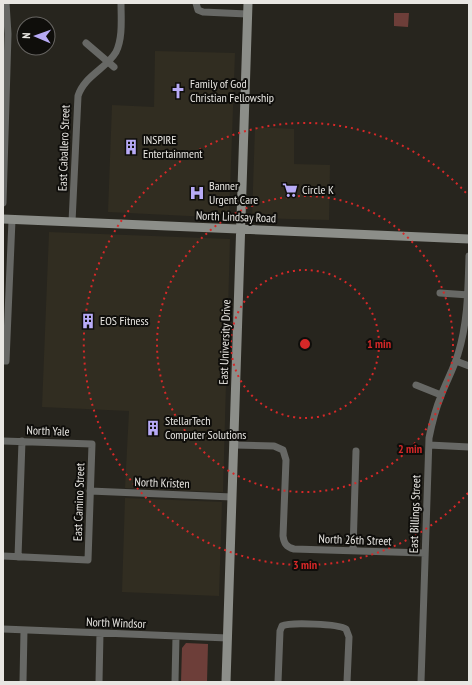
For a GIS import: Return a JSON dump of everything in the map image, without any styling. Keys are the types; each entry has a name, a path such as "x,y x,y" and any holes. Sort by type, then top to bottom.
{"main road":[{"name":"East University Drive","path":"226,682 248,3"},
{"name":"North Lindsay Road","path":"8,220 469,239"}],"street":[{"path":"3,204 6,3"},
{"name":"East Caballero Street","path":"72,222 78,96 84,83 115,52 120,40 121,3"},
{"path":"197,6 206,13 247,14"},
{"path":"86,43 114,67"},
{"path":"4,361 8,220"},
{"name":"East Billings Street","path":"421,682 429,445 432,423 441,395 456,361 463,335 468,294 469,256"},
{"path":"440,293 468,294"},
{"path":"456,361 469,366"},
{"path":"416,385 441,395"},
{"name":"North Yale","path":"3,440 92,444"},
{"path":"3,556 18,557 22,441"},
{"name":"East Camino Street","path":"18,557 88,560 92,444"},
{"name":"North 26th Street","path":"234,445 274,446 283,450 286,460 283,536 286,545 294,549 425,553"},
{"path":"429,445 469,447"},
{"path":"353,551 356,451"},
{"name":"North Kristen","path":"90,491 232,497"},
{"path":"278,682 279,634 282,626 291,624 338,626 346,628 349,637 347,682"},
{"name":"North Windsor","path":"3,629 228,638"},
{"path":"23,682 24,630"},
{"path":"99,682 100,633"},
{"path":"175,682 176,636"}],"shaded area":[{"path":"394,13 409,13 408,27 394,26"},
{"path":"155,51 235,53 229,218 108,212 112,105 154,107"},
{"path":"255,127 294,129 294,164 330,165 329,220 252,218"},
{"path":"49,232 230,239 223,492 125,488 129,411 42,407"},
{"path":"125,498 222,502 219,596 122,592"},
{"path":"186,643 208,644 207,682 181,682 182,648"}],"place":[{"name":"Family of God Christian Fellowship","path":"178,91"},
{"name":"INSPIRE Entertainment","path":"131,147"},
{"name":"Circle K","path":"290,190"},
{"name":"Banner Urgent Care","path":"197,193"},
{"name":"EOS Fitness","path":"88,321"},
{"name":"StellarTech Computer Solutions","path":"153,428"}]}
